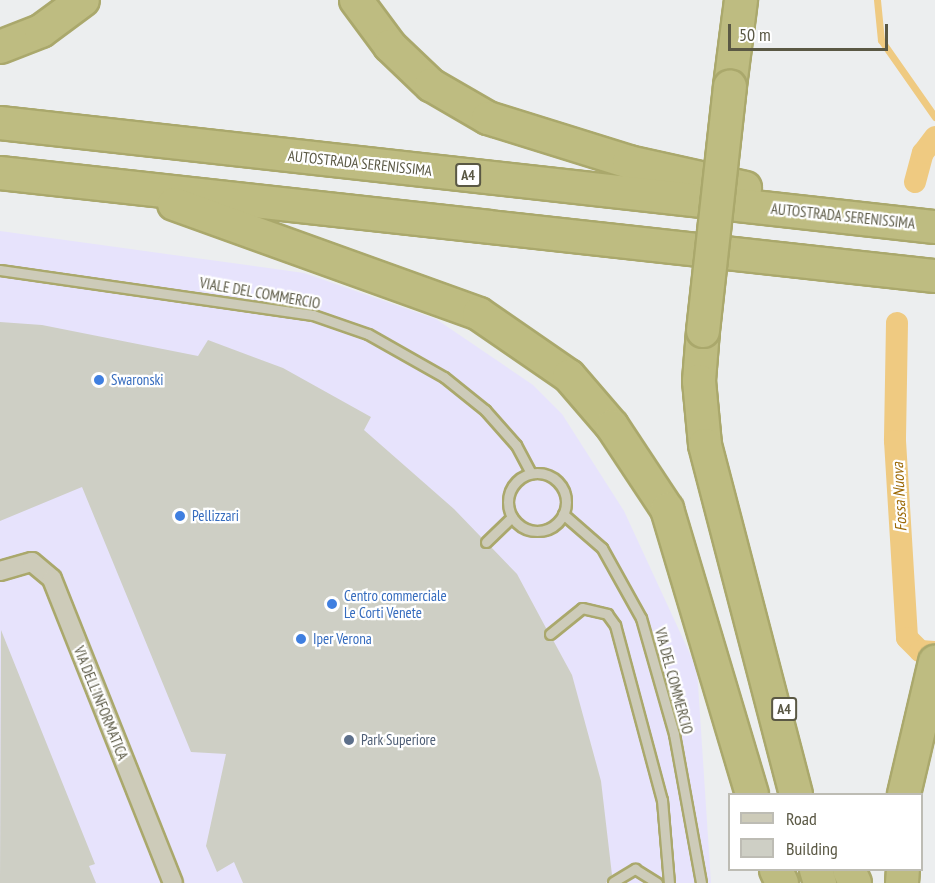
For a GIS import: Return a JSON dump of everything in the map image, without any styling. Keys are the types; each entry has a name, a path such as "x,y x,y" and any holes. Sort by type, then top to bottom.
{"highway":[{"path":"0,47 41,31 83,0"},
{"name":"A4","path":"356,0 390,46 431,85 488,118 629,162 895,222"},
{"name":"A4","path":"743,9 730,86 699,381 705,445 795,793"},
{"name":"AUTOSTRADA SERENISSIMA","path":"0,123 935,226"},
{"path":"0,173 935,276"},
{"path":"134,188 479,314 569,376 612,426 667,509 751,793"},
{"name":"A4","path":"750,624 817,793"},
{"path":"904,793 935,663"}],"street":[{"name":"VIA DELL'INFORMATICA","path":"0,571 32,562 52,579 173,883"}],"lane":[{"name":"VIALE DEL COMMERCIO","path":"0,270 313,315 368,334 444,377 485,410 531,473"},
{"path":"531,473 550,476 562,487 563,514 552,526 534,531 512,517 507,499 513,485 531,473"},
{"name":"VIA DEL COMMERCIO","path":"563,514 602,548 641,618 674,734 701,883"},
{"path":"486,542 512,517"},
{"path":"550,634 582,608 600,610 615,625 662,800 669,883"},
{"path":"613,882 635,869 657,883"}],"shaded area":[{"path":"0,231 304,273 436,319 533,385 562,414 624,511 697,669 711,883 0,883"}],"building":[{"name":"Centro commerciale Le Corti Venete","path":"0,322 42,325 198,356 208,340 283,368 371,417 364,430 454,509 481,537 481,546 491,547 517,574 546,628 544,638 553,640 572,675 601,781 612,875 606,883 243,883 234,862 217,872 206,846 226,754 191,752 82,487 0,521"},
{"path":"1,630 95,864 89,866 96,883 0,883"}],"waterway":[{"path":"877,0 881,40 935,117"},
{"name":"Fossa Nuova","path":"915,182 923,153 935,137"},
{"name":"Fossa Nuova","path":"897,323 895,441 907,638 920,651 935,652"}],"place":[{"name":"Swaronski","path":"99,380"},
{"name":"Pellizzari","path":"180,516"},
{"name":"Centro commerciale Le Corti Venete","path":"332,604"},
{"name":"Iper Verona","path":"301,639"},
{"name":"Park Superiore","path":"349,740"}]}
